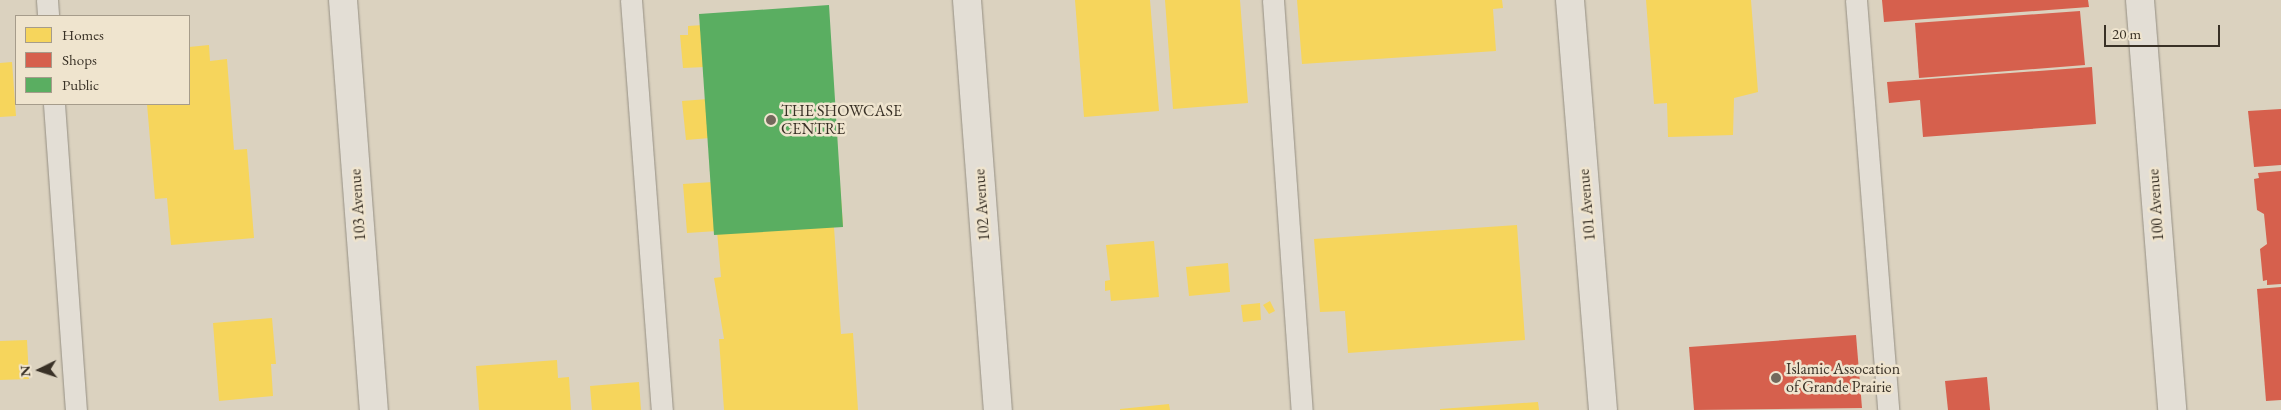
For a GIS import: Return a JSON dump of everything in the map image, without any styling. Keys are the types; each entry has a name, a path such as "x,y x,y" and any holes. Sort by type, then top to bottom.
{"street":[{"name":"103 Avenue","path":"343,0 374,410"},
{"name":"102 Avenue","path":"967,0 998,410"},
{"name":"101 Avenue","path":"1570,0 1603,410"},
{"name":"100 Avenue","path":"2140,0 2172,410"}],"lane":[{"path":"47,0 48,15"},
{"path":"631,0 662,410"},
{"path":"1273,0 1302,410"},
{"path":"1856,0 1888,410"},
{"path":"54,105 76,410"}],"building: Homes":[{"path":"1075,0 1150,0 1159,111 1084,117"},
{"path":"1165,0 1240,0 1248,103 1173,109"},
{"path":"1297,0 1502,0 1503,8 1493,9 1496,51 1302,64"},
{"path":"1646,0 1751,0 1758,92 1734,98 1733,135 1668,137 1667,103 1654,104"},
{"path":"827,8 843,226 834,227 841,334 853,333 858,410 724,410 719,339 724,339 714,278 721,277 717,231 687,233 683,184 713,182 710,138 686,140 682,101 708,99 705,67 683,68 680,35 688,35 688,26 703,25 702,17"},
{"path":"209,45 210,61 227,59 234,150 247,149 254,238 171,245 167,198 155,199 147,105 190,105 190,47"},
{"path":"12,62 16,116 0,117 0,63"},
{"path":"1517,225 1525,340 1348,353 1345,311 1320,312 1314,239"},
{"path":"1154,241 1159,297 1111,301 1110,290 1105,291 1105,281 1110,280 1106,245"},
{"path":"1228,263 1230,292 1189,296 1186,267"},
{"path":"1270,301 1275,311 1269,314 1263,305"},
{"path":"1260,303 1261,320 1243,322 1241,305"},
{"path":"272,318 276,364 271,364 273,396 219,401 213,323"},
{"path":"27,340 29,379 0,380 0,341"},
{"path":"557,360 558,378 569,377 571,410 479,410 476,366"},
{"path":"639,382 641,410 592,410 590,386"},
{"path":"1538,402 1539,410 1440,410 1440,409"},
{"path":"1169,404 1170,410 1120,410 1120,409"}],"building: Shops":[{"path":"1882,0 2088,0 2089,7 1884,22"},
{"path":"2080,11 2085,65 1919,78 1915,23"},
{"path":"2092,67 2096,124 1923,137 1920,100 1889,103 1887,82"},
{"path":"2281,109 2281,165 2254,167 2248,111"},
{"path":"2281,171 2281,284 2267,285 2267,280 2263,281 2260,249 2267,244 2264,214 2257,210 2254,179 2259,178 2258,173"},
{"path":"2281,287 2281,400 2266,401 2257,289"},
{"name":"Islamic Assocation of Grande Prairie","path":"1856,335 1862,408 1694,410 1689,347"},
{"path":"1987,377 1990,410 1948,410 1945,381"}],"building: Public":[{"name":"THE SHOWCASE CENTRE","path":"829,5 843,227 714,235 699,14"}],"place":[{"name":"THE SHOWCASE CENTRE","path":"771,120"},
{"name":"Islamic Assocation of Grande Prairie","path":"1776,378"}]}
